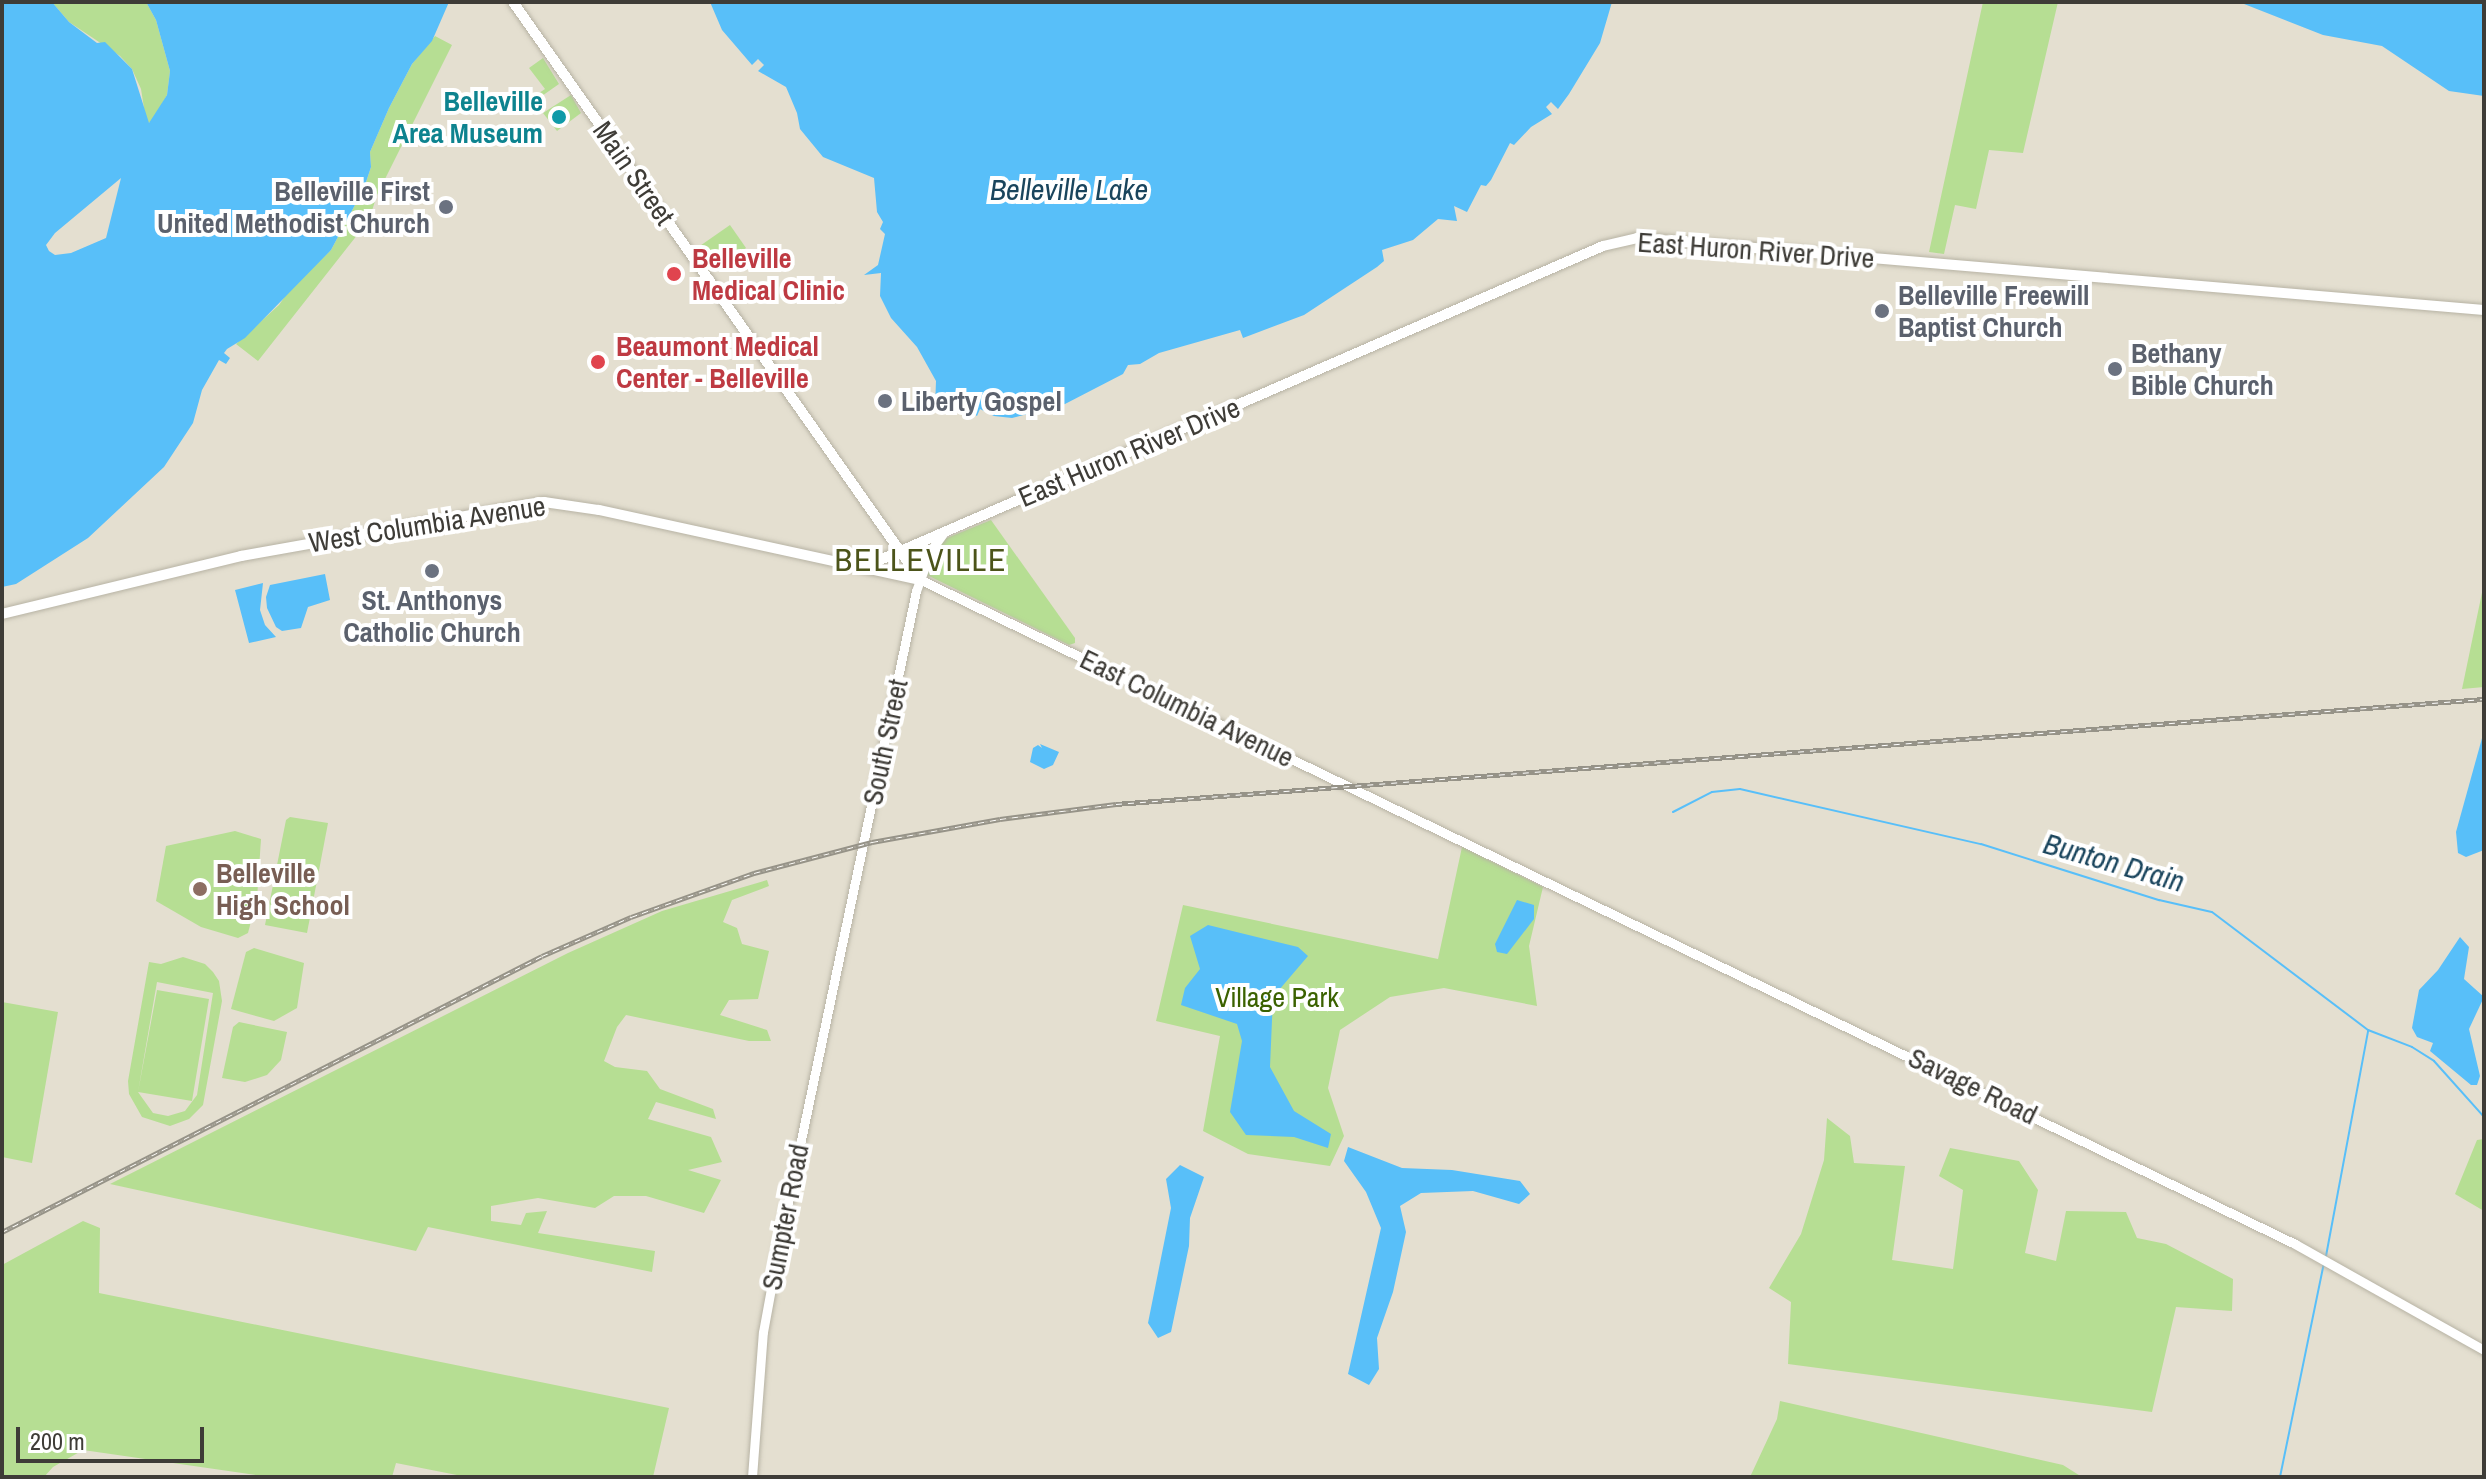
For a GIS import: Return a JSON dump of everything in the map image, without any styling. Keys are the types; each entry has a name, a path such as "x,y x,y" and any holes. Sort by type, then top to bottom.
{"main road":[{"name":"Main Street","path":"513,2 921,580"},
{"name":"East Huron River Drive","path":"866,566 1603,246 1637,238 2484,310"},
{"name":"West Columbia Avenue","path":"2,614 252,553 544,502 599,510 921,580"}],"street":[{"name":"South Street","path":"839,959 921,580 931,550 945,531"},
{"name":"East Columbia Avenue","path":"921,580 1454,837"},
{"name":"Savage Road","path":"1454,837 2295,1244 2484,1350"},
{"name":"Sumpter Road","path":"752,1477 770,1290 839,959"}],"green space":[{"path":"52,2 146,2 156,20 170,71 167,95 153,120 149,123 146,121 141,89 132,69 120,56 69,22"},
{"path":"1983,2 2058,2 2023,153 1989,150 1976,209 1955,205 1944,254 1929,252"},
{"path":"435,36 452,45 377,195 369,220 258,361 236,344 279,305 290,289 331,250 364,188 371,167 370,152 389,108 412,64"},
{"path":"543,58 559,84 529,105 522,93 525,91 530,99 545,89 529,68"},
{"path":"571,95 581,113 557,131 543,113"},
{"path":"730,225 746,248 714,270 698,247"},
{"path":"991,520 1075,638 1075,643 1069,645 927,575 934,551 942,540"},
{"path":"2484,583 2484,687 2462,689"},
{"path":"290,817 328,823 307,933 265,925 286,820"},
{"path":"235,831 261,839 257,898 248,933 238,938 201,927 156,901 166,846"},
{"name":"Village Park","path":"1462,847 1543,887 1529,946 1537,1006 1444,988 1390,997 1340,1030 1328,1088 1344,1136 1330,1166 1248,1154 1203,1131 1220,1036 1156,1021 1183,905 1438,959"},
{"path":"767,880 769,886 732,900 723,922 737,928 742,944 769,951 758,999 729,1000 720,1015 767,1030 771,1041 749,1041 626,1015 617,1027 604,1061 615,1067 647,1071 660,1089 713,1109 716,1119 656,1102 648,1119 711,1137 722,1162 688,1170 721,1180 704,1213 646,1196 614,1196 595,1208 538,1198 491,1206 491,1221 521,1225 526,1213 547,1211 538,1233 655,1251 652,1272 428,1227 416,1251 110,1184 568,953 662,911"},
{"path":"254,948 304,963 297,1008 274,1021 231,1009 246,952"},
{"path":"183,957 205,964 219,981 222,1001 203,1105 189,1119 170,1126 142,1117 129,1094 128,1081 149,962 161,964","holes":["157,982 213,993 197,1095 185,1111 168,1116 153,1113 138,1092"]},
{"path":"157,990 209,999 192,1101 138,1092"},
{"path":"2,1002 58,1012 32,1163 2,1157"},
{"path":"239,1022 287,1032 281,1060 267,1075 245,1082 222,1078 233,1027"},
{"path":"1827,1118 1850,1136 1854,1163 1905,1166 1892,1260 1953,1269 1963,1190 1939,1176 1950,1148 2019,1161 2038,1190 2025,1253 2056,1261 2066,1211 2126,1212 2137,1238 2166,1244 2233,1279 2232,1311 2176,1307 2152,1412 1788,1364 1791,1302 1769,1288 1801,1234 1824,1160"},
{"path":"2484,1139 2484,1211 2455,1194 2477,1140"},
{"path":"83,1221 100,1228 99,1293 669,1408 653,1477 467,1477 396,1463 392,1477 269,1477 83,1450 53,1467 44,1477 2,1477 2,1265"},
{"path":"1780,1401 2063,1465 2082,1477 1750,1477 1777,1419"}],"water":[{"path":"2,2 52,2 69,22 97,43 105,42 132,69 149,123 167,95 170,71 156,20 146,2 449,2 432,41 412,64 389,108 370,152 371,167 364,188 331,250 245,338 227,349 224,353 230,358 226,364 219,360 202,390 193,423 164,467 88,538 16,584 2,587","holes":["121,178 106,238 71,253 55,255 46,245 55,233"]},
{"name":"Belleville Lake","path":"710,2 1612,2 1600,43 1569,94 1558,109 1551,102 1546,107 1552,114 1531,127 1514,145 1510,143 1491,180 1486,186 1481,185 1467,212 1454,206 1457,221 1438,219 1413,240 1382,250 1384,261 1377,267 1304,315 1243,338 1240,330 1159,353 1140,364 1128,365 1123,374 1065,404 1012,418 994,416 980,409 977,416 958,404 942,410 935,407 936,381 917,347 891,318 880,296 881,273 864,275 878,265 885,234 880,229 883,222 877,212 874,178 823,157 800,129 786,87 758,71 764,65 758,59 752,65 722,30"},
{"path":"2239,2 2484,2 2484,96 2449,91 2382,46 2323,35"},
{"path":"325,574 330,600 308,607 301,628 282,631 276,627 267,608 266,597 270,585"},
{"path":"263,583 260,610 265,625 276,637 249,643 235,590"},
{"path":"2484,731 2484,850 2466,857 2458,853 2456,832"},
{"path":"1040,744 1059,752 1053,765 1044,769 1030,762 1033,748 1038,745 1042,748"},
{"path":"1517,900 1534,905 1534,919 1507,954 1497,952 1495,944"},
{"path":"1208,925 1298,947 1308,956 1273,997 1270,1067 1294,1111 1331,1134 1328,1148 1294,1137 1246,1135 1230,1112 1242,1041 1237,1024 1181,1005 1185,988 1200,969 1190,936"},
{"path":"2460,937 2469,947 2464,979 2484,997 2469,1029 2480,1076 2477,1085 2471,1085 2430,1051 2433,1043 2417,1037 2412,1028 2419,990 2438,970"},
{"path":"1348,1147 1402,1168 1452,1170 1520,1181 1530,1194 1519,1204 1473,1191 1421,1193 1400,1206 1406,1232 1393,1292 1377,1338 1379,1369 1369,1385 1348,1374 1381,1228 1366,1192 1344,1161"},
{"path":"1180,1165 1204,1177 1190,1218 1189,1246 1171,1332 1158,1338 1148,1323 1171,1208 1166,1179"}],"waterway":[{"name":"Bunton Drain","path":"1673,812 1712,792 1740,789 1981,844 2159,900 2212,912 2368,1030 2412,1047 2434,1061 2484,1117"},
{"path":"2326,1256 2368,1031"},
{"path":"2280,1477 2324,1263"}],"railway":[{"path":"2,1232 542,956 631,917 754,873 872,842 1000,819 1116,804 2484,699"}],"place":[{"name":"Belleville Area Museum","path":"559,117"},
{"name":"Belleville First United Methodist Church","path":"446,207"},
{"name":"Belleville Medical Clinic","path":"674,274"},
{"name":"Belleville Freewill Baptist Church","path":"1882,311"},
{"name":"Beaumont Medical Center - Belleville","path":"598,362"},
{"name":"Bethany Bible Church","path":"2115,369"},
{"name":"Liberty Gospel","path":"885,401"},
{"name":"St. Anthonys Catholic Church","path":"432,571"},
{"name":"Belleville High School","path":"200,889"}],"district":[{"name":"BELLEVILLE","path":"921,560"}]}
